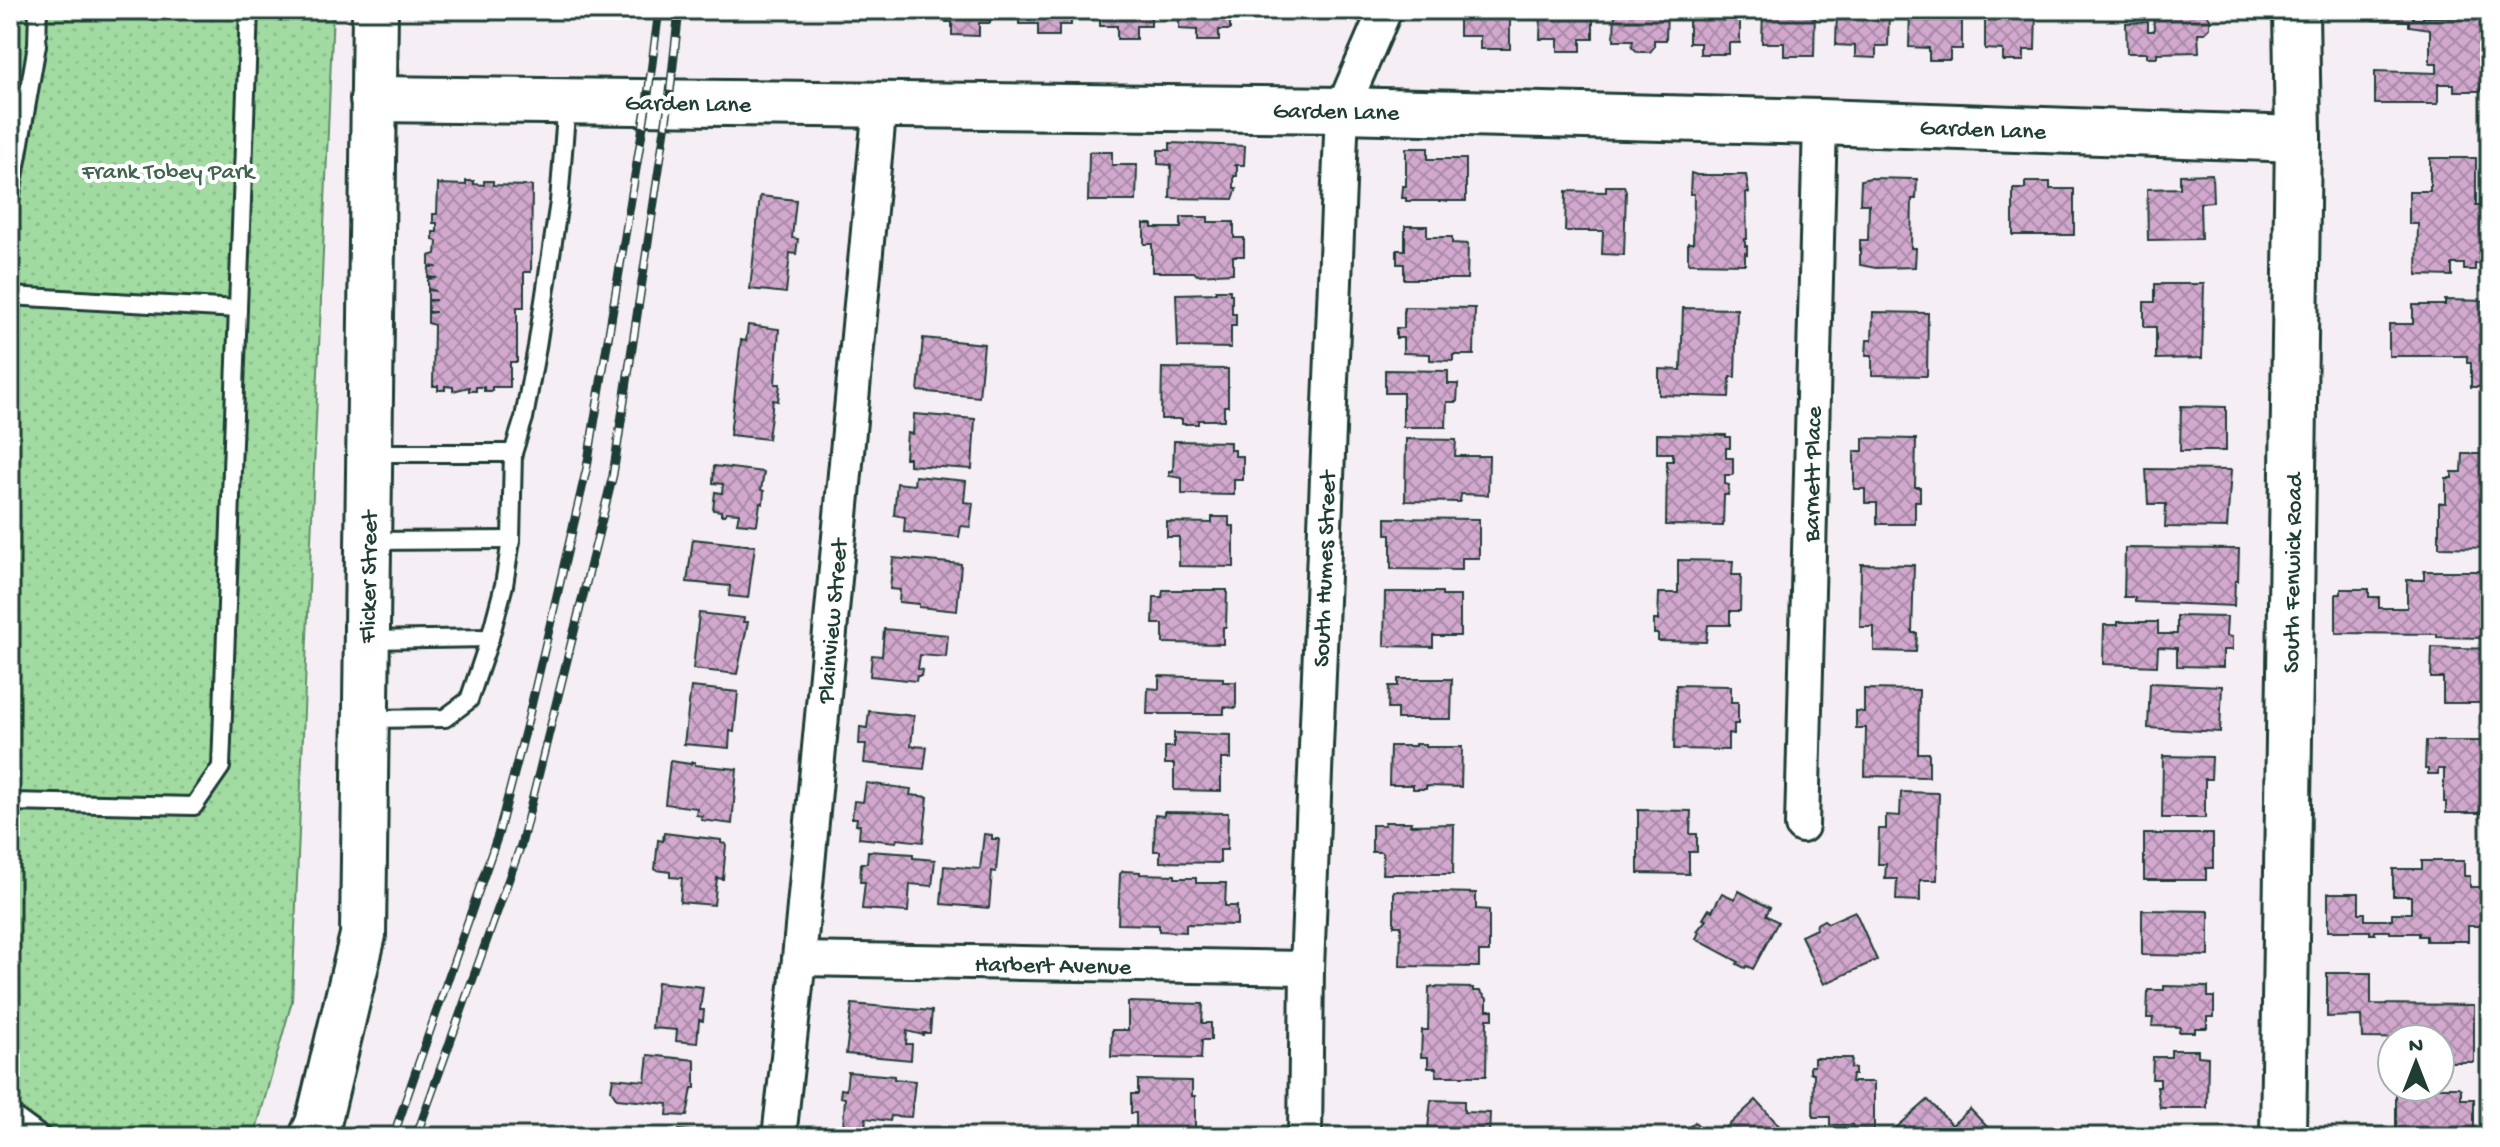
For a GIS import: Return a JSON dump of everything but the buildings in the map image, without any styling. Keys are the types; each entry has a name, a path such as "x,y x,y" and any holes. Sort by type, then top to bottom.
{"street":[{"name":"Flicker Street","path":"312,1137 318,1124 363,935 375,10"},
{"name":"South Humes Street","path":"1305,1137 1307,968 1342,110 1385,10"},
{"name":"South Fenwick Road","path":"2283,1137 2298,139 2296,10"},
{"name":"Garden Lane","path":"373,99 1342,110 1820,122 2298,139"},
{"name":"Plainview Street","path":"779,1137 799,959 880,104"},
{"name":"Barnett Place","path":"1802,826 1820,122"},
{"name":"Harbert Avenue","path":"799,959 1307,968"}],"lane":[{"path":"10,200 37,45 38,10"},
{"path":"10,802 194,806 221,767 249,10"},
{"path":"365,719 445,718 469,700 490,638 504,585 511,540 513,453 524,418 537,347 559,202 567,101"},
{"path":"10,296 238,309"},
{"path":"368,453 513,453"},
{"path":"368,541 511,540"},
{"path":"366,640 490,638"},
{"path":"10,1113 43,1137"}],"green space":[{"name":"Frank Tobey Park","path":"10,10 333,10 292,1001 254,1137 10,1137"}],"railway":[{"path":"393,1137 498,835 526,728 587,467 647,102 659,10"},
{"path":"416,1137 521,845 613,475 669,102 679,10"}]}
